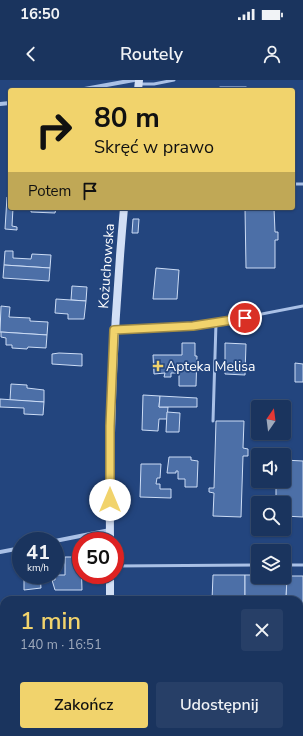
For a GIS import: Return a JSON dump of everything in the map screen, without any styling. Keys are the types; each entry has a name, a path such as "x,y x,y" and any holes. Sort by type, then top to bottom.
{"main road":[{"name":"Kożuchowska","path":"110,530 110,426 114,330 124,210"},
{"path":"110,584 110,596"}],"street":[{"path":"96,88 138,83"},
{"path":"64,539 110,530"},
{"path":"0,552 12,550"}],"lane":[{"path":"138,83 154,84 174,80"},
{"path":"114,330 216,324 303,306"},
{"path":"213,421 216,324"},
{"path":"124,566 251,565"},
{"path":"291,565 303,565"}],"building":[{"path":"220,87 246,87 246,88"},
{"path":"8,197 8,210 13,210 12,226 17,227 17,230 5,229"},
{"path":"31,210 56,210 55,213 31,212"},
{"path":"245,210 274,210 275,232 278,232 278,240 275,240 275,268 246,268"},
{"path":"133,219 139,219 138,233 132,233"},
{"path":"5,251 13,251 13,258 31,259 32,254 51,255 50,268 4,265"},
{"path":"4,265 50,268 49,281 3,278"},
{"path":"156,268 179,270 177,299 153,299"},
{"path":"72,286 87,287 86,301 71,300"},
{"path":"56,299 86,301 84,319 68,319 68,314 55,313"},
{"path":"1,306 10,307 9,317 30,318 30,321 48,322 47,335 0,332"},
{"path":"1,332 47,335 46,348 12,348 12,345 6,345 6,338 1,337"},
{"path":"182,343 195,343 195,356 197,356 196,386 179,386 179,373 171,373 171,377 164,377 165,373 154,374 153,355 182,355"},
{"path":"225,343 246,344 245,375 225,374"},
{"path":"52,354 82,354 82,366 52,364"},
{"path":"295,363 303,364 303,382 295,382"},
{"path":"11,384 27,385 27,388 44,390 44,402 10,400"},
{"path":"143,395 160,396 159,407 168,407 167,419 159,419 158,431 142,430"},
{"path":"160,396 197,398 197,407 159,407"},
{"path":"0,399 44,402 43,415 24,414 24,408 0,407"},
{"path":"167,412 180,413 179,432 166,432"},
{"path":"216,421 244,421 243,448 248,449 248,456 243,456 241,517 213,516 214,493 209,492 209,488 214,488"},
{"path":"169,457 191,457 191,460 198,461 197,487 185,487 185,479 178,479 178,471 176,471 176,473 167,473"},
{"path":"291,460 303,461 303,517 291,516 291,496 276,496 276,488 291,488"},
{"path":"141,464 161,464 160,478 157,478 156,484 160,484 160,489 171,489 171,498 140,497"},
{"path":"65,557 72,557 72,584 82,584 82,590 55,590 53,584 64,584"},
{"path":"213,575 245,575 245,596 212,596"},
{"path":"245,575 251,575 251,584 287,584 286,596 245,596"},
{"path":"291,576 303,576 303,596 286,596 287,584 291,584"},
{"path":"24,584 41,584 41,588 24,590"}],"place":[{"name":"Apteka Melisa","path":"158,366"}],"route":[{"path":"110,500 110,426 114,330 216,324 245,318"}]}
